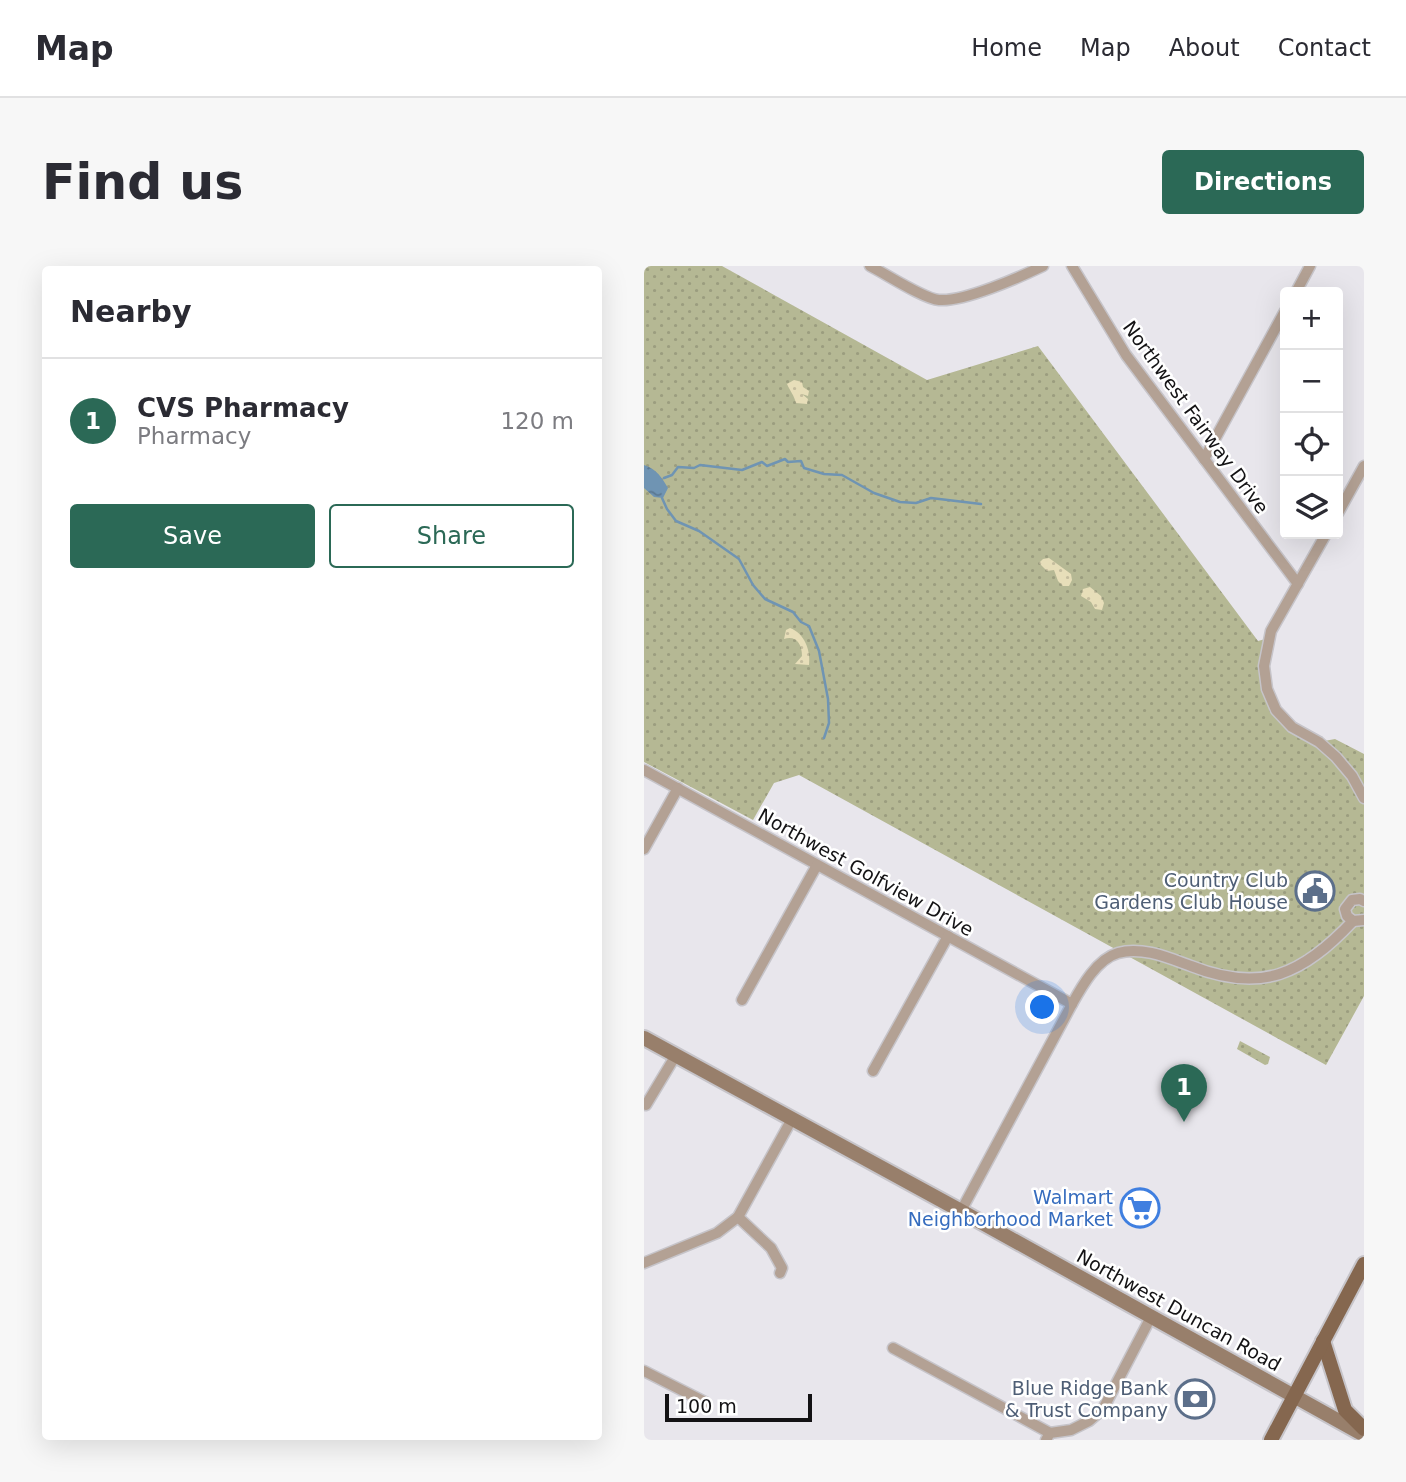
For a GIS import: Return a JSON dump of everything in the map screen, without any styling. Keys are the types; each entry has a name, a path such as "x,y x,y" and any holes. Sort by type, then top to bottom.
{"main road":[{"path":"1271,1440 1364,1264"},
{"path":"1322,1341 1345,1410 1364,1429"}],"street":[{"path":"870,266 939,300 964,296 1015,279 1043,266"},
{"name":"Northwest Fairway Drive","path":"1072,266 1126,355 1298,584"},
{"path":"1299,287 1310,266"},
{"path":"1203,460 1280,320"},
{"path":"1343,504 1364,466"},
{"path":"1323,539 1271,631 1264,666 1267,689 1276,710 1293,727 1320,742 1336,757 1352,776 1364,798"},
{"name":"Northwest Golfview Drive","path":"644,770 1072,1004"},
{"path":"644,849 678,788"},
{"path":"742,1000 817,865"},
{"path":"961,1210 1072,1004 1085,982 1102,964 1118,953 1148,952 1219,976 1240,979 1269,977 1310,961 1360,922 1346,912 1344,903 1356,899 1364,900"},
{"path":"873,1071 948,936"},
{"name":"Northwest Duncan Road","path":"644,1038 961,1210 1364,1435"},
{"path":"646,1105 676,1055"},
{"path":"644,1262 717,1233 738,1217 792,1119"},
{"path":"738,1217 771,1248 782,1268 780,1273"},
{"path":"893,1348 1048,1437 1089,1421 1103,1409 1151,1318"},
{"path":"644,1371 705,1402"}],"green space":[{"path":"644,266 722,266 927,380 1038,346 1258,641 1269,638 1264,666 1276,710 1319,742 1335,739 1364,754 1364,996 1326,1065 799,775 774,783 753,820 644,762"},
{"path":"1240,1041 1270,1057 1268,1064 1265,1065 1237,1049"}],"sand":[{"path":"794,380 802,382 803,387 809,391 808,396 802,394 808,399 807,404 796,403 787,384"},
{"path":"1049,558 1071,574 1069,586 1063,586 1054,570 1047,571 1039,563"},
{"path":"1090,587 1101,596 1104,603 1102,610 1095,609 1091,602 1081,596 1083,589"},
{"path":"790,628 806,643 809,665 795,664 802,652 795,639 784,639 786,630"}],"water":[{"path":"644,465 656,471 668,488 663,498 654,497 644,488"}],"waterway":[{"path":"664,478 672,475 678,467 694,468 700,465 742,470 762,462 767,466 785,459 788,462 801,461 804,468 824,474 842,475 874,493 900,502 916,503 931,498 981,504"},
{"path":"662,498 676,521 699,531 739,559 753,585 765,599 793,612 801,622 809,626 819,651 828,699 829,723 824,738"}],"place":[{"name":"Country Club Gardens Club House","path":"1315,891"},
{"name":"CVS Pharmacy","path":"1184,1122"},
{"name":"Walmart Neighborhood Market","path":"1140,1208"},
{"name":"Blue Ridge Bank & Trust Company","path":"1195,1399"}]}
